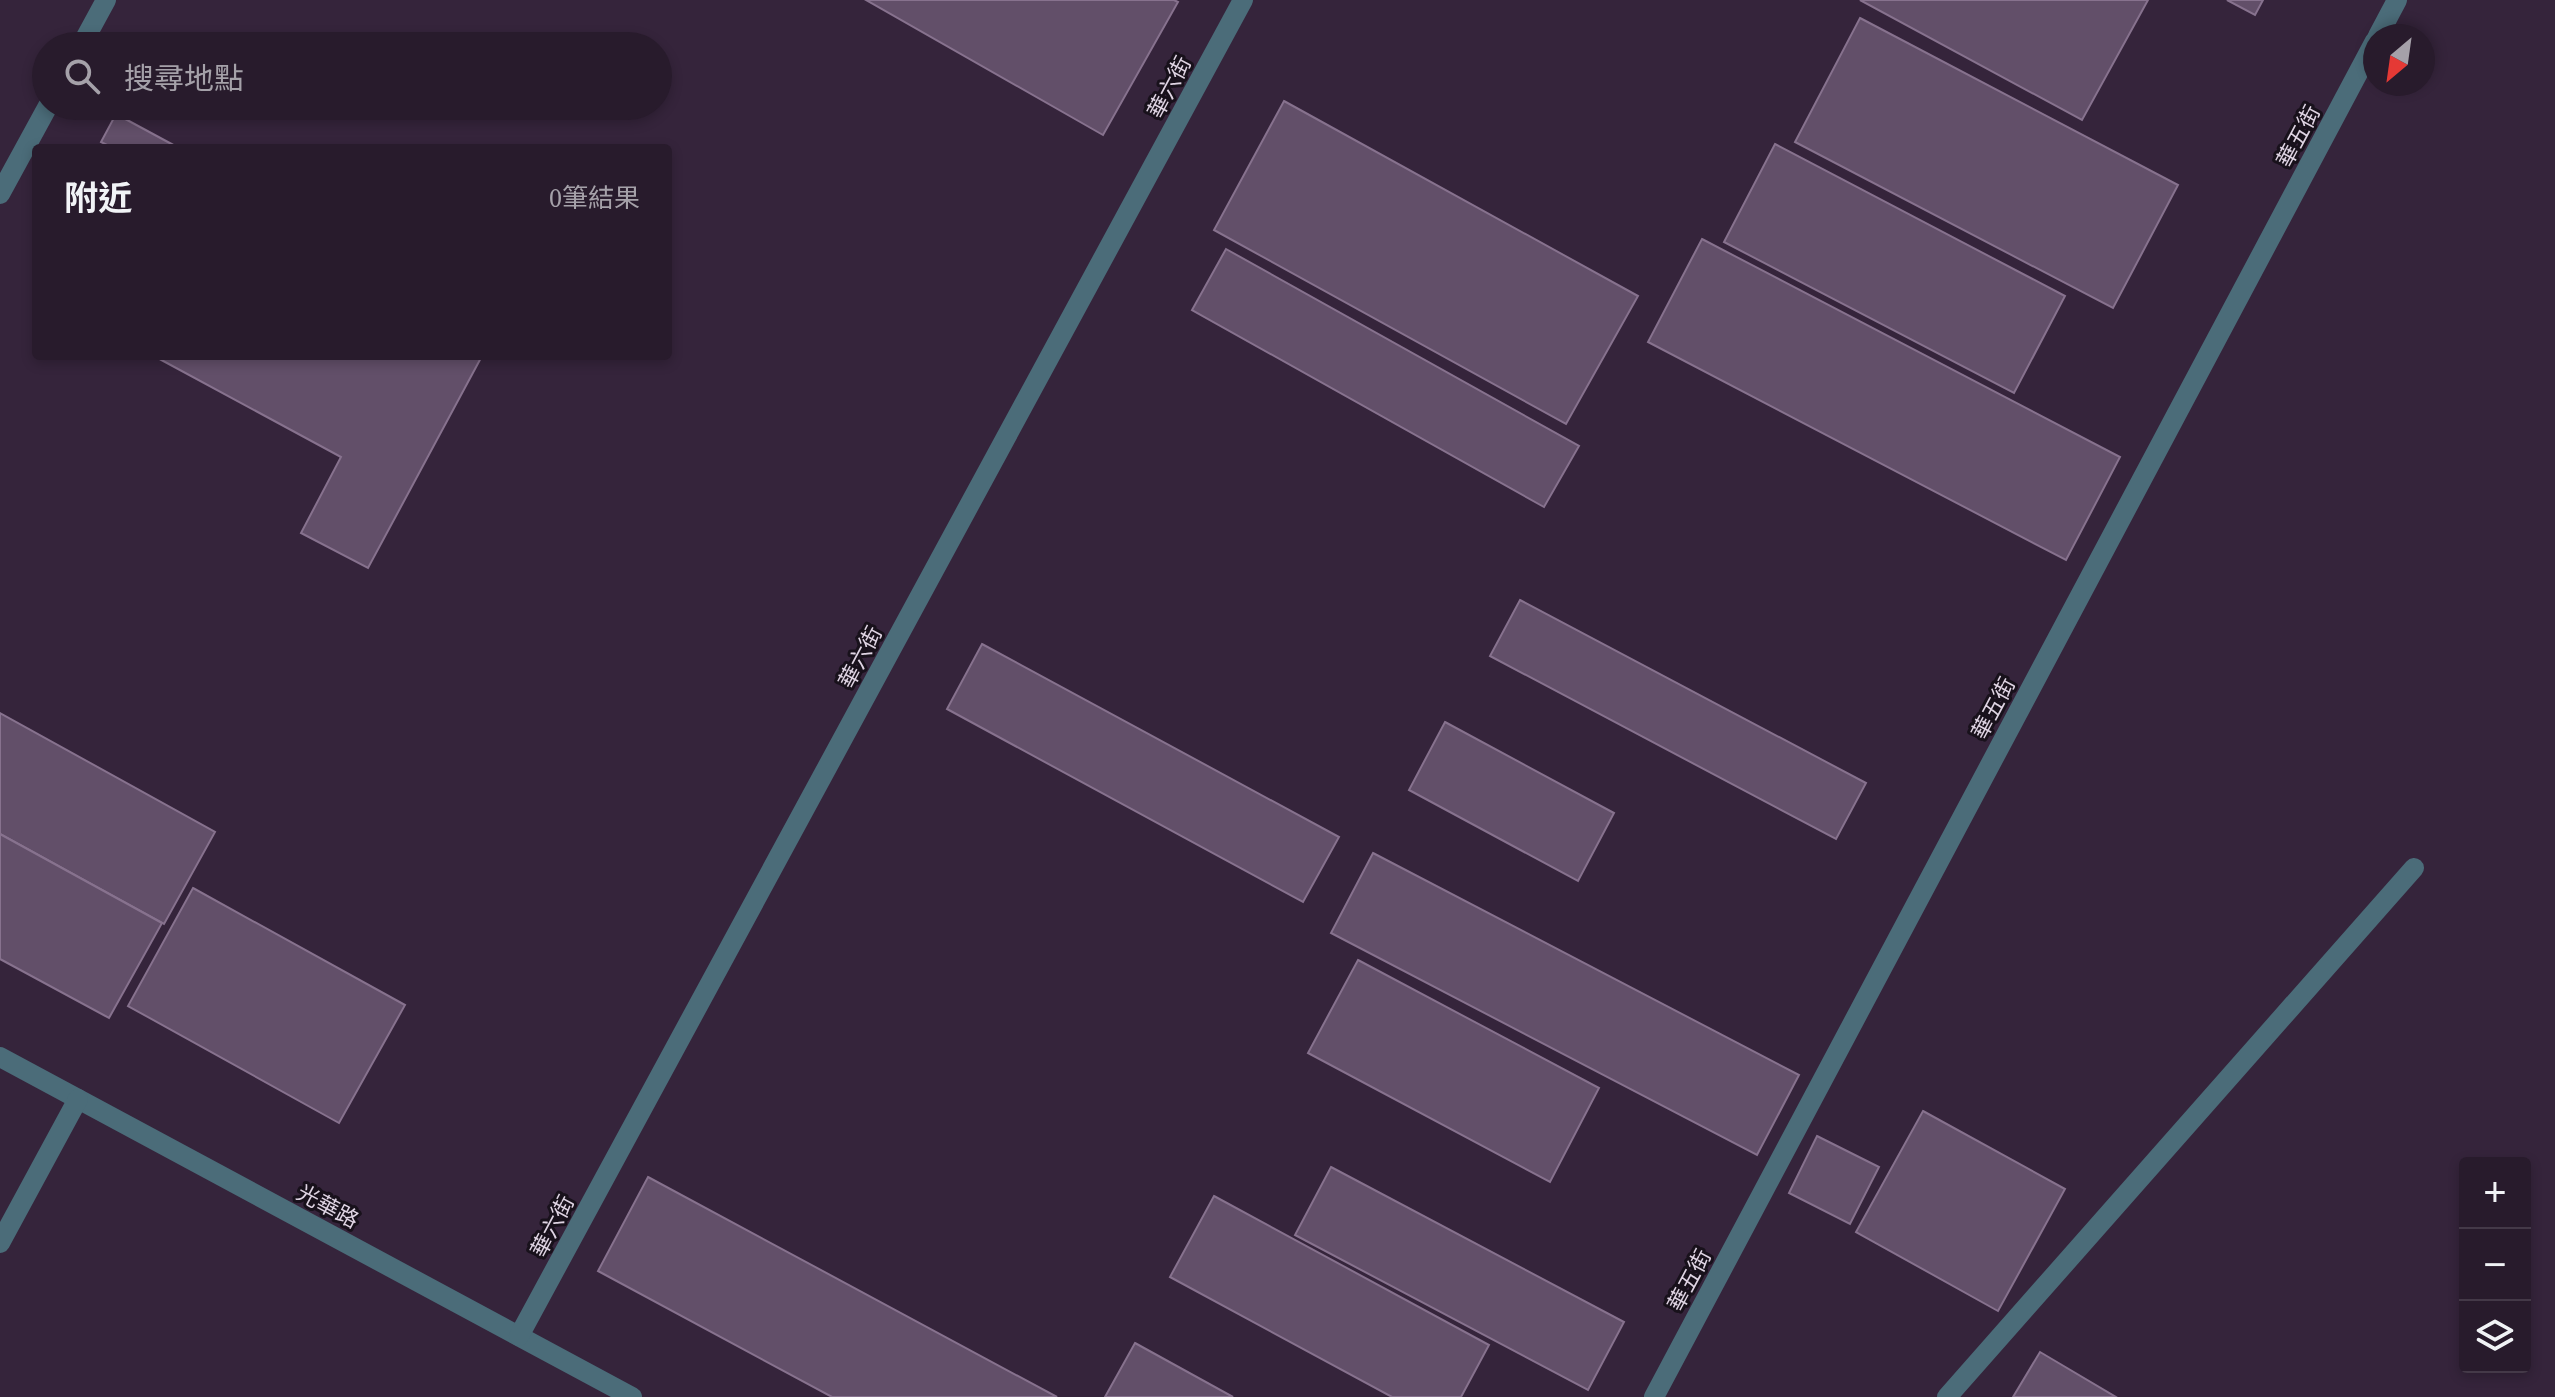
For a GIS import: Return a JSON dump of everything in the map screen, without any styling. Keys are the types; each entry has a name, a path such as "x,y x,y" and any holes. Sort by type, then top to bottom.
{"street":[{"path":"89,32 106,0"},
{"name":"華六街","path":"519,1336 1243,0"},
{"name":"華五街","path":"2384,24 2397,0"},
{"name":"華五街","path":"1654,1397 2363,63"},
{"path":"0,194 40,120"},
{"path":"1947,1397 2414,868"},
{"name":"光華路","path":"0,1057 632,1397"},
{"path":"0,1243 78,1099"}],"building":[{"path":"866,0 1174,0 1178,2 1103,135"},
{"path":"1860,0 2148,0 2082,120"},
{"path":"2227,0 2263,0 2255,15"},
{"path":"1860,18 2178,185 2113,308 1795,142"},
{"path":"1284,101 1638,296 1566,424 1214,230"},
{"path":"113,120 127,120 172,144 105,144 101,142"},
{"path":"1775,144 2065,296 2014,393 1724,242"},
{"path":"1702,239 2120,457 2066,560 1648,342"},
{"path":"1226,249 1579,446 1544,507 1192,310"},
{"path":"161,360 480,360 368,568 301,533 341,457"},
{"path":"1520,600 1866,783 1836,839 1490,656"},
{"path":"982,644 1339,837 1303,902 947,709"},
{"path":"0,713 215,832 164,924 0,834"},
{"path":"1445,722 1614,813 1578,881 1409,790"},
{"path":"0,834 162,923 109,1018 0,959"},
{"path":"1373,853 1799,1075 1757,1155 1331,933"},
{"path":"193,888 405,1005 339,1123 128,1006"},
{"path":"1358,960 1599,1088 1550,1182 1308,1053"},
{"path":"1923,1111 2065,1189 1998,1311 1856,1232"},
{"path":"1817,1136 1879,1167 1850,1224 1789,1193"},
{"path":"1331,1167 1624,1322 1588,1390 1295,1235"},
{"path":"648,1177 1057,1397 832,1397 598,1271"},
{"path":"1214,1196 1489,1345 1461,1397 1392,1397 1170,1277"},
{"path":"1135,1343 1233,1397 1105,1397"},
{"path":"2040,1352 2116,1397 2013,1397"}]}
